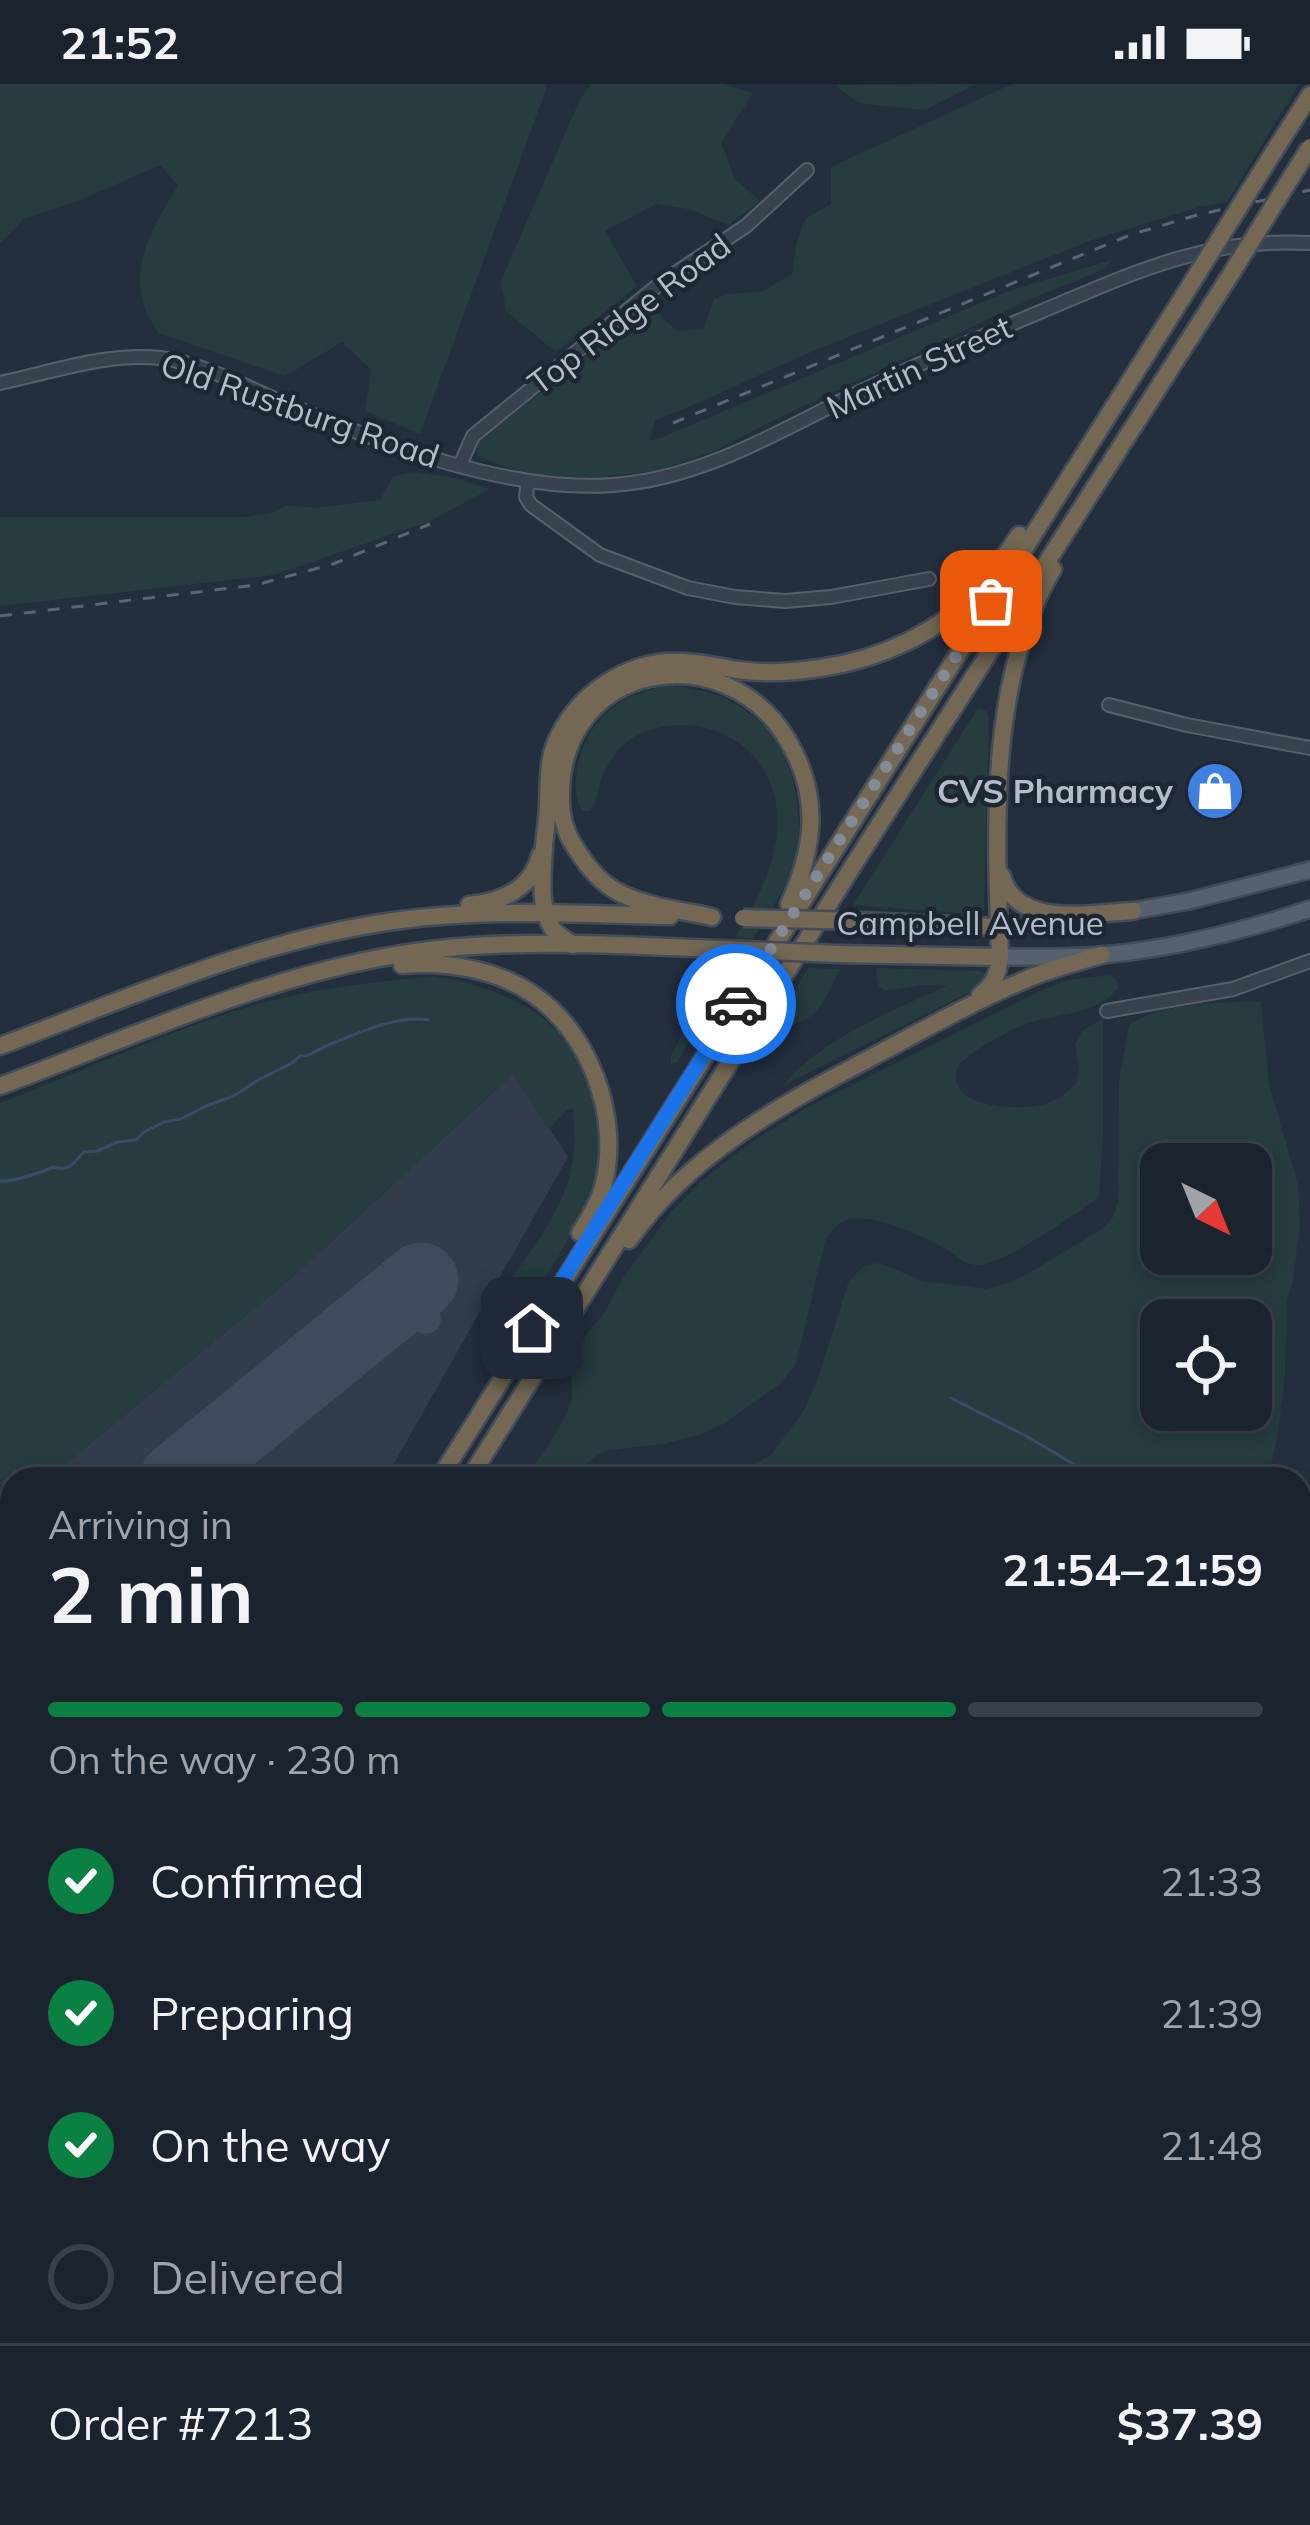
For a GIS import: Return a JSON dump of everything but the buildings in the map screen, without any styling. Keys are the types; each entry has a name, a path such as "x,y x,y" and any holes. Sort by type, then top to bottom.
{"highway":[{"path":"446,1467 1310,95"},
{"path":"476,1467 1310,147"},
{"path":"912,1036 992,985 1000,957 999,778 1008,697 1023,639 1048,578 1132,428"},
{"path":"574,945 554,931 546,913 543,871 548,777 554,747 593,692 655,662 682,661 742,671 820,668 854,662 924,632 980,589 1095,434"},
{"path":"712,917 646,903 612,889 584,862 568,836 560,806 561,769 571,743 586,716 612,693 640,680 669,674 699,676 731,686 762,708 801,765 812,828 806,863 758,970"},
{"path":"398,920 506,897 537,867 545,837"},
{"path":"997,857 1006,890 1039,913 1133,911"},
{"name":"Campbell Avenue","path":"0,1046 238,957 398,920 546,913 999,927"},
{"name":"Campbell Avenue","path":"0,1086 206,1007 294,979 374,959 437,950 574,945 1000,957"},
{"path":"544,1357 659,1202 738,1132 912,1036 1035,976 1102,956"},
{"path":"294,979 436,963 506,981 536,996 563,1023 595,1076 605,1105 609,1147 603,1189 571,1248 556,1288"}],"main road":[{"name":"Campbell Avenue","path":"999,927 1133,911 1310,870"},
{"name":"Campbell Avenue","path":"1000,957 1102,956 1262,925 1310,909"}],"street":[{"name":"Top Ridge Road","path":"460,465 473,436 662,282 746,226 807,170"},
{"name":"Martin Street","path":"528,481 610,485 682,473 732,455 915,364 1148,267 1233,244 1310,243"},
{"name":"Old Rustburg Road","path":"0,383 127,357 166,359 358,433 528,481"},
{"path":"528,481 526,497 531,505 601,555 688,588 785,601 929,579"},
{"path":"1109,705 1310,748"},
{"path":"1107,1011 1233,989 1310,961"}],"shaded area":[{"path":"513,1074 568,1157 392,1467 62,1467 296,1274"}],"green space":[{"path":"0,84 548,84 420,434 365,411 371,370 342,342 285,376 158,333 144,306 140,273 148,242 178,185 160,165 24,219 0,244"},
{"path":"591,84 724,84 753,93 721,142 735,179 760,201 729,225 689,209 656,204 605,231 637,286 556,352 506,311 501,281 580,99"},
{"path":"976,84 924,110 859,103 835,85"},
{"path":"1012,84 1299,84 1227,202 1092,240 655,420 650,440 1014,289 1112,260 1103,270 1042,294 717,450 657,471 600,477 523,474 477,456 479,441 651,306 677,331 704,328 714,299 763,291 792,274 805,219 831,204 831,167"},
{"path":"410,472 451,477 490,489 428,522 274,575 0,606 0,517 244,517 286,505 315,508 380,500 393,477"},
{"path":"664,686 702,691 733,703 759,721 778,744 791,772 798,838 793,874 677,1062 671,1064 671,1056 764,883 774,850 777,811 773,791 754,756 722,733 681,725 654,729 629,740 607,767 593,807 582,811 576,776 590,733 620,703"},
{"path":"978,708 989,719 984,909 971,914 853,905"},
{"path":"808,968 840,969 810,1017 774,1023"},
{"path":"876,968 980,971 986,973 986,981 784,1085 837,1040 947,986 884,991"},
{"path":"1109,975 1118,988 1098,1004 1038,1020 971,1054 957,1069 956,1083 963,1093 988,1104 1049,1103 1076,1084 1075,1044 1083,1030 1103,1019 1099,1198 1021,1248 977,1265 901,1228 871,1220 844,1221 826,1238 796,1364 781,1383 702,1434 609,1450 583,1467 532,1467 567,1414 571,1374 585,1336 671,1212 700,1182 753,1141 810,1106 1068,980"},
{"path":"434,976 493,991 540,1016 575,1055 595,1114 596,1178 563,1248 521,1315 512,1319 494,1303 557,1208 572,1166 574,1125 573,1108 549,1128 513,1074 296,1274 62,1467 0,1467 0,1103 219,1016 365,984"},
{"path":"1261,1001 1269,1084 1298,1185 1300,1226 1287,1299 1285,1374 1271,1467 750,1467 772,1454 804,1410 849,1281 865,1265 880,1263 922,1281 986,1289 1029,1273 1102,1229 1118,1202 1119,1081 1129,1025 1174,1008"}],"waterway":[{"path":"0,1181 65,1168 84,1152 136,1140 164,1122 234,1096 300,1056 363,1031 403,1020 428,1020"},
{"path":"951,1398 1079,1467"}],"taxiway":[{"path":"406,1292 426,1319"}],"runway":[{"path":"192,1467 421,1280"}],"railway":[{"path":"673,423 1130,235 1310,190"},
{"path":"0,616 256,585 333,564 430,524"}],"way so far":[{"path":"736,1004 991,601"}],"place":[{"name":"CVS Pharmacy","path":"1215,791"}],"route":[{"path":"532,1328 736,1004"}]}
